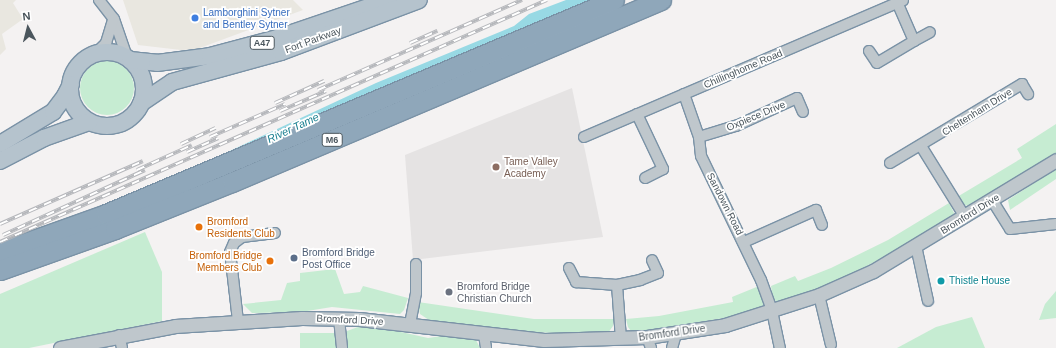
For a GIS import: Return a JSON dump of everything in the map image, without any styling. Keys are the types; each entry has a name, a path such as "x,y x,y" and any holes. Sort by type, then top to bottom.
{"highway":[{"name":"M6","path":"0,252 106,214 614,0"},
{"name":"M6","path":"0,270 115,229 225,185 661,0"}],"main road":[{"name":"Fort Parkway","path":"95,54 115,53 129,59 156,63 210,56 277,38 389,0"},
{"name":"Fort Parkway","path":"89,122 107,126 119,124 133,115 141,103 172,82 281,52 419,0"},
{"path":"0,144 53,112 65,96 80,65 95,54"},
{"path":"129,59 138,68 144,82 141,103"},
{"path":"0,161 44,138 89,122 74,103 71,84"}],"street":[{"path":"99,0 114,19 129,59"},
{"path":"900,1 914,41"},
{"name":"Chillinghome Road","path":"584,137 900,1"},
{"path":"95,54 106,43 114,19"},
{"path":"869,51 877,63 930,32"},
{"name":"Cheltenham Drive","path":"890,163 921,146 1022,84 1028,94"},
{"name":"Sandown Road","path":"684,94 699,137 701,156 744,242 772,312 780,348"},
{"name":"Oxpiece Drive","path":"699,137 736,126 797,98 803,112"},
{"path":"637,114 663,169 645,178"},
{"path":"921,146 965,217"},
{"name":"Bromford Drive","path":"60,348 120,335 238,320 339,319 410,324 484,335 595,344 621,339 649,343 676,334 725,325 772,312 819,295 873,271 965,217 1056,160"},
{"path":"992,200 1010,228 1056,224"},
{"path":"744,242 816,210 822,225"},
{"path":"238,320 230,252 232,247 242,237 276,234"},
{"path":"916,246 928,301"},
{"path":"569,268 576,282 616,285 640,280 658,273 652,260"},
{"path":"410,324 416,293 416,264"},
{"path":"616,285 621,339"},
{"path":"819,295 830,345"},
{"path":"339,319 342,348"},
{"path":"672,348 676,334"},
{"path":"120,335 122,348"},
{"path":"484,335 486,348"}],"shaded area":[{"path":"0,0 16,0 13,3 23,19 2,34 6,49 0,55"},
{"path":"123,0 293,0 303,10 197,49 181,50 138,45"},
{"name":"Tame Valley Academy","path":"572,88 603,237 413,260 405,155"}],"green space":[{"path":"107,61 117,63 126,69 132,78 134,88 132,98 126,107 117,113 107,115 97,113 88,107 82,98 80,88 82,78 88,69 97,63"},
{"path":"1056,124 1056,154 972,207 962,204 957,197 1022,158 1017,149"},
{"path":"1056,169 1056,179 1010,210 1008,200"},
{"path":"949,203 954,213 953,219 854,273 781,304 773,299 771,286 795,276 798,281 831,268 888,240"},
{"path":"145,232 162,272 162,321 29,348 0,348 0,294"},
{"path":"335,269 344,294 360,292 363,286 408,298 404,310 400,314 332,307 301,312 252,313 243,304 281,300 287,283 300,281 300,273"},
{"path":"759,286 764,302 762,308 724,318 639,332 631,331 628,327 626,319 659,316 733,302 732,297"},
{"path":"1056,291 1056,318 1039,320 1045,304"},
{"path":"418,302 534,319 614,319 613,326 608,333 593,335 535,332 432,322 420,314"},
{"path":"972,317 985,348 897,348 936,327"},
{"path":"358,327 392,330 428,338 449,335 474,336 480,348 347,348 347,331"},
{"path":"300,333 336,333 336,348 300,348"}],"water":[{"name":"River Tame","path":"566,0 605,0 0,258 376,83 514,26 529,14"}],"railway":[{"path":"318,90 522,0"},
{"path":"0,242 547,0"},
{"path":"410,43 437,31"},
{"path":"275,103 324,81"},
{"path":"280,111 326,91"},
{"path":"210,137 285,104"},
{"path":"181,144 216,128"},
{"path":"187,152 218,138"},
{"path":"137,170 192,145"},
{"path":"0,224 143,161"},
{"path":"3,235 145,170"}],"place":[{"name":"Lamborghini Sytner and Bentley Sytner","path":"195,18"},
{"name":"Tame Valley Academy","path":"496,167"},
{"name":"Bromford Residents Club","path":"199,227"},
{"name":"Bromford Bridge Post Office","path":"294,258"},
{"name":"Bromford Bridge Members Club","path":"270,261"},
{"name":"Thistle House","path":"941,281"},
{"name":"Bromford Bridge Christian Church","path":"449,292"}]}
